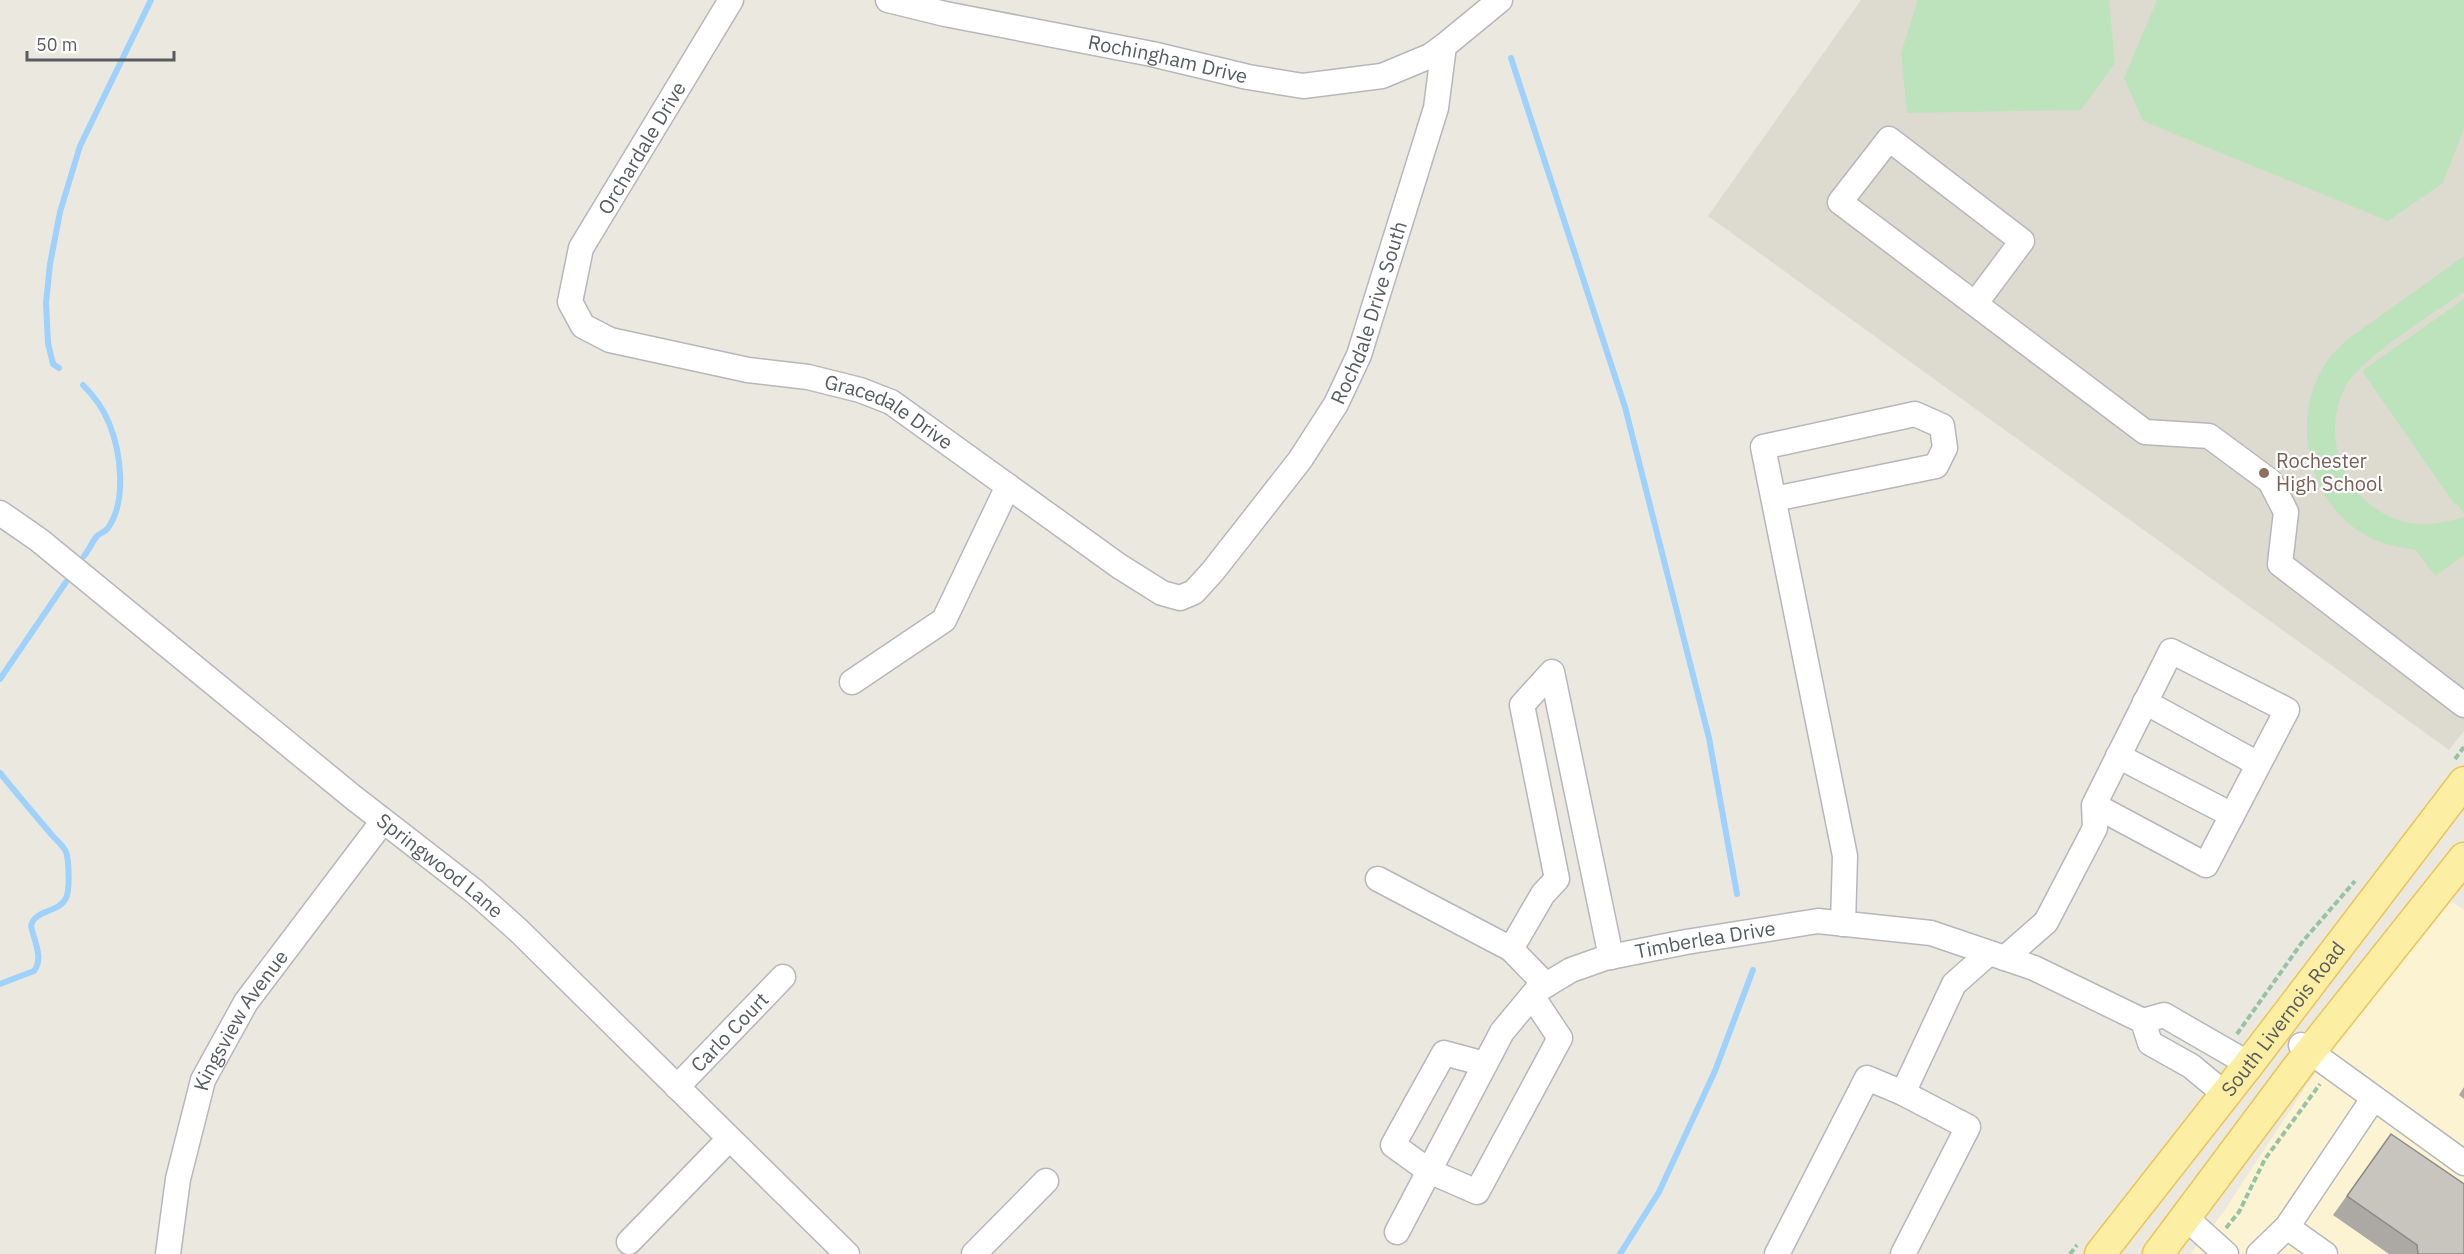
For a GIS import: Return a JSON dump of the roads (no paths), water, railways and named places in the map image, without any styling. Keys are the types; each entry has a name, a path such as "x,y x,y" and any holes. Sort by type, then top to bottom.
{"main road":[{"name":"South Livernois Road","path":"2100,1254 2226,1095 2464,782"},
{"path":"2400,937 2405,909 2464,834"},
{"path":"2158,1254 2235,1151 2241,1122 2400,937 2464,858"},
{"path":"2305,1049 2322,1011 2320,1002 2306,989"},
{"path":"2119,1254 2175,1184 2187,1144"}],"street":[{"name":"Orchardale Drive","path":"570,303 581,248 731,0"},
{"name":"Rochingham Drive","path":"888,0 945,14 1152,54 1248,77 1303,86 1382,76 1430,56 1444,46"},
{"path":"1444,46 1500,0"},
{"name":"Rochdale Drive South","path":"1180,598 1194,592 1213,571 1300,460 1336,404 1354,365 1401,225 1436,108 1444,46"},
{"path":"1975,304 2022,241 1888,139 1840,202 1975,304 2145,432 2209,436 2270,481 2286,512 2280,564 2464,705"},
{"name":"Gracedale Drive","path":"570,303 583,326 610,340 748,370 808,377 860,390 891,402 1119,566 1162,593 1180,598"},
{"path":"1774,500 1936,466 1945,448 1942,426 1915,414 1763,447 1845,856 1844,924"},
{"path":"852,682 944,620 1008,486"},
{"name":"Springwood Lane","path":"0,513 39,540 383,820 474,891 518,930 846,1254"},
{"path":"1903,1093 1954,984 2046,922 2095,828 2094,805 2171,651 2287,711 2206,865 2094,805"},
{"path":"1511,948 1543,894 1557,879 1522,705 1552,672 1611,957"},
{"path":"2145,702 2259,765"},
{"path":"2118,756 2232,814"},
{"name":"Kingsview Avenue","path":"168,1254 178,1179 203,1080 246,1002 383,820"},
{"path":"1378,879 1511,948 1539,991 1560,1038 1477,1192 1429,1171 1393,1145 1444,1053 1485,1064"},
{"name":"Timberlea Drive","path":"1397,1232 1502,1032 1539,991 1571,970 1611,957 1686,942 1818,921 1931,933 2034,968 2143,1021 2164,1016 2249,1064"},
{"name":"Carlo Court","path":"677,1088 783,977"},
{"path":"2143,1021 2150,1043 2191,1066 2226,1095"},
{"path":"2305,1049 2464,1163"},
{"path":"1777,1254 1867,1078 1903,1093 1968,1127 1903,1254"},
{"path":"2259,1254 2287,1227 2373,1099"},
{"path":"629,1242 729,1139"},
{"path":"974,1254 1046,1181"},
{"path":"2186,1218 2226,1254"},
{"path":"2287,1227 2325,1254"}],"waterway":[{"path":"59,368 53,364 48,343 46,303 50,264 60,212 80,146 151,0"},
{"path":"1511,58 1625,407 1709,738 1737,894"},
{"path":"83,385 98,403 109,423 117,448 120,476 120,491 114,517 108,528 97,536 84,556"},
{"path":"0,679 66,582"},
{"path":"0,773 63,847 67,856 69,875 67,894 63,903 37,917 31,926 38,955 34,971 0,984"},
{"path":"1620,1254 1659,1192 1715,1071 1753,970"}],"place":[{"name":"Rochester High School","path":"2264,473"}]}
